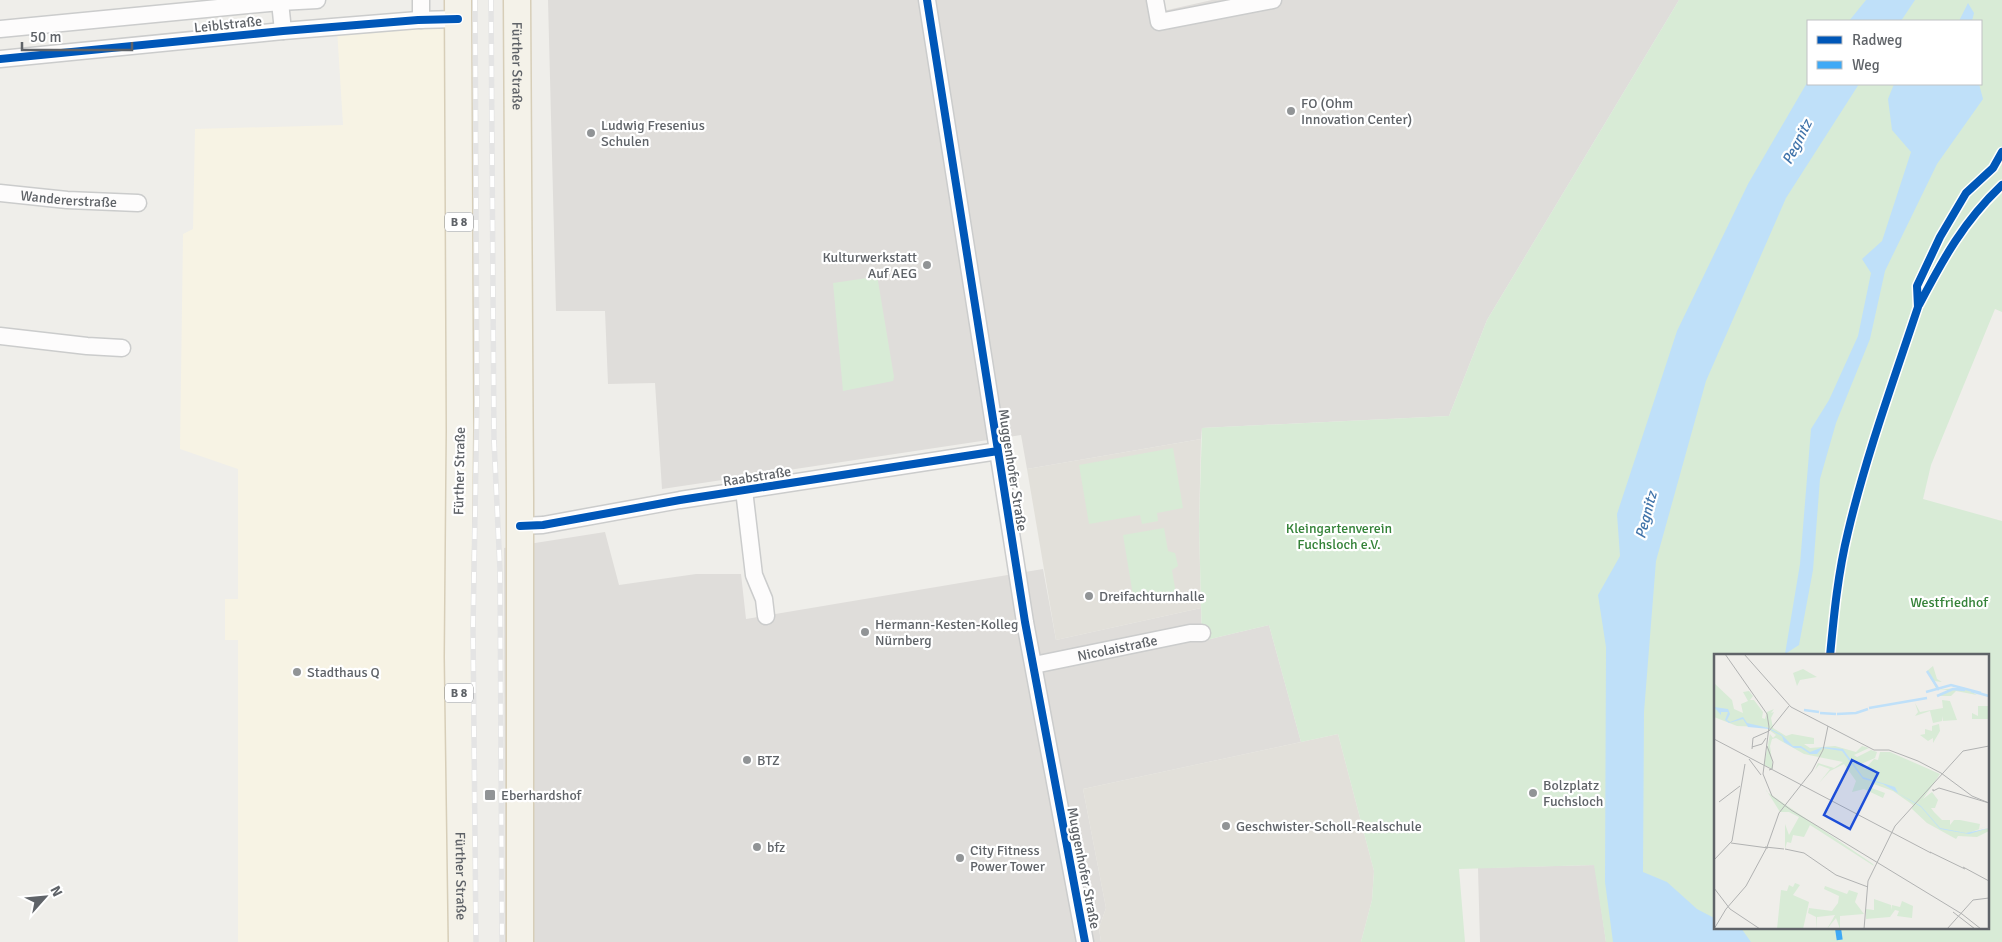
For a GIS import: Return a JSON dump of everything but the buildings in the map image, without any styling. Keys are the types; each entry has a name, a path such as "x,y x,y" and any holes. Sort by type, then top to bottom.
{"main road":[{"name":"Fürther Straße","path":"517,0 520,942"},
{"name":"Fürther Straße","path":"458,10 460,348 458,657 462,942"}],"street":[{"name":"Leiblstraße","path":"0,29 317,0"},
{"path":"421,0 421,20"},
{"name":"Muggenhofer Straße","path":"927,0 1034,666 1085,942"},
{"path":"1155,0 1159,22 1273,0"},
{"name":"Leiblstraße","path":"280,2 283,31"},
{"name":"Leiblstraße","path":"0,59 283,31 421,20 458,10"},
{"name":"Wandererstraße","path":"0,193 67,200 138,203"},
{"path":"0,336 122,348"},
{"name":"Raabstraße","path":"520,526 543,525 744,490 998,451"},
{"name":"Raabstraße","path":"744,490 754,575 764,599 766,616"},
{"name":"Nicolaistraße","path":"1034,666 1190,633 1202,634"}],"shaded area":[{"path":"548,0 1161,0 1163,11 1212,0 1679,0 1487,320 1449,416 1202,428 1201,439 1027,469 1021,435 662,489 655,383 608,384 605,311 556,311"},
{"path":"466,25 470,942 238,942 238,640 225,640 225,599 238,599 238,469 180,449 183,234 193,229 195,129 343,125 337,29"},
{"path":"1201,439 1199,526 1201,608 1056,640 1027,469"},
{"path":"605,532 619,585 696,574 741,574 746,619 1043,569 1056,640 1201,608 1202,641 1269,625 1301,742 1083,789 1106,908 1099,928 1101,942 505,942 504,548"},
{"name":"Geschwister-Scholl-Realschule","path":"1338,734 1374,871 1372,900 1361,942 1101,942 1099,928 1106,908 1083,789"},
{"path":"1595,865 1606,942 1480,942 1478,868"}],"green space":[{"path":"1679,0 2002,0 2002,312 1995,309 1931,465 1923,499 2002,521 2002,942 1606,942 1594,865 1459,869 1465,942 1361,942 1372,900 1374,871 1338,734 1301,742 1269,625 1202,641 1199,526 1202,428 1449,416 1487,320"},
{"path":"874,277 878,281 894,377 893,381 843,391 833,283"},
{"path":"1173,448 1183,508 1157,513 1158,521 1142,524 1140,515 1089,524 1079,465"},
{"path":"1164,528 1168,551 1175,553 1178,566 1172,570 1176,594 1134,601 1123,535"}],"water":[{"path":"1866,0 1915,0 1902,20 1850,20"},
{"path":"1968,3 1974,13 1972,20 1960,20"},
{"name":"Pegnitz","path":"1807,83 1807,85 1858,85 1786,198 1706,381 1656,561 1644,712 1643,872 1667,882 1697,909 1714,918 1714,930 1742,930 1751,942 1613,942 1605,882 1606,647 1598,595 1620,556 1617,514 1677,331 1748,184"},
{"path":"1894,85 1979,85 1983,99 1937,164 1885,271 1870,339 1836,423 1820,479 1813,570 1799,645 1785,654 1800,564 1811,429 1829,400 1858,336 1871,273 1862,259 1882,241 1911,152 1892,130 1888,99"}],"railway":[{"path":"475,0 477,402 473,629 476,942"},
{"path":"491,0 494,441 500,570 502,942"}],"marked path":[{"path":"1838,930 1840,942"}],"cycle path":[{"path":"927,0 1025,622 1085,942"},
{"path":"0,59 283,31 418,20 458,19"},
{"path":"1830,654 1839,578 1848,532 1871,447 1918,307 1917,286 1940,237 1966,193 1993,168 2002,152"},
{"path":"1919,305 1955,241 1976,212 2002,185"},
{"path":"520,526 543,525 680,500 998,451"}],"place":[{"name":"FO (Ohm Innovation Center)","path":"1291,111"},
{"name":"Ludwig Fresenius Schulen","path":"591,133"},
{"name":"Kulturwerkstatt Auf AEG","path":"927,265"},
{"name":"Dreifachturnhalle","path":"1089,596"},
{"name":"Hermann-Kesten-Kolleg Nürnberg","path":"865,632"},
{"name":"Stadthaus Q","path":"297,672"},
{"name":"BTZ","path":"747,760"},
{"name":"Bolzplatz Fuchsloch","path":"1533,793"},
{"name":"Eberhardshof","path":"490,795"},
{"name":"Geschwister-Scholl-Realschule","path":"1226,826"},
{"name":"bfz","path":"757,847"},
{"name":"City Fitness Power Tower","path":"960,858"}],"park label":[{"name":"Kleingartenverein Fuchsloch e.V.","path":"1339,536"},
{"name":"Westfriedhof","path":"1949,602"}]}
